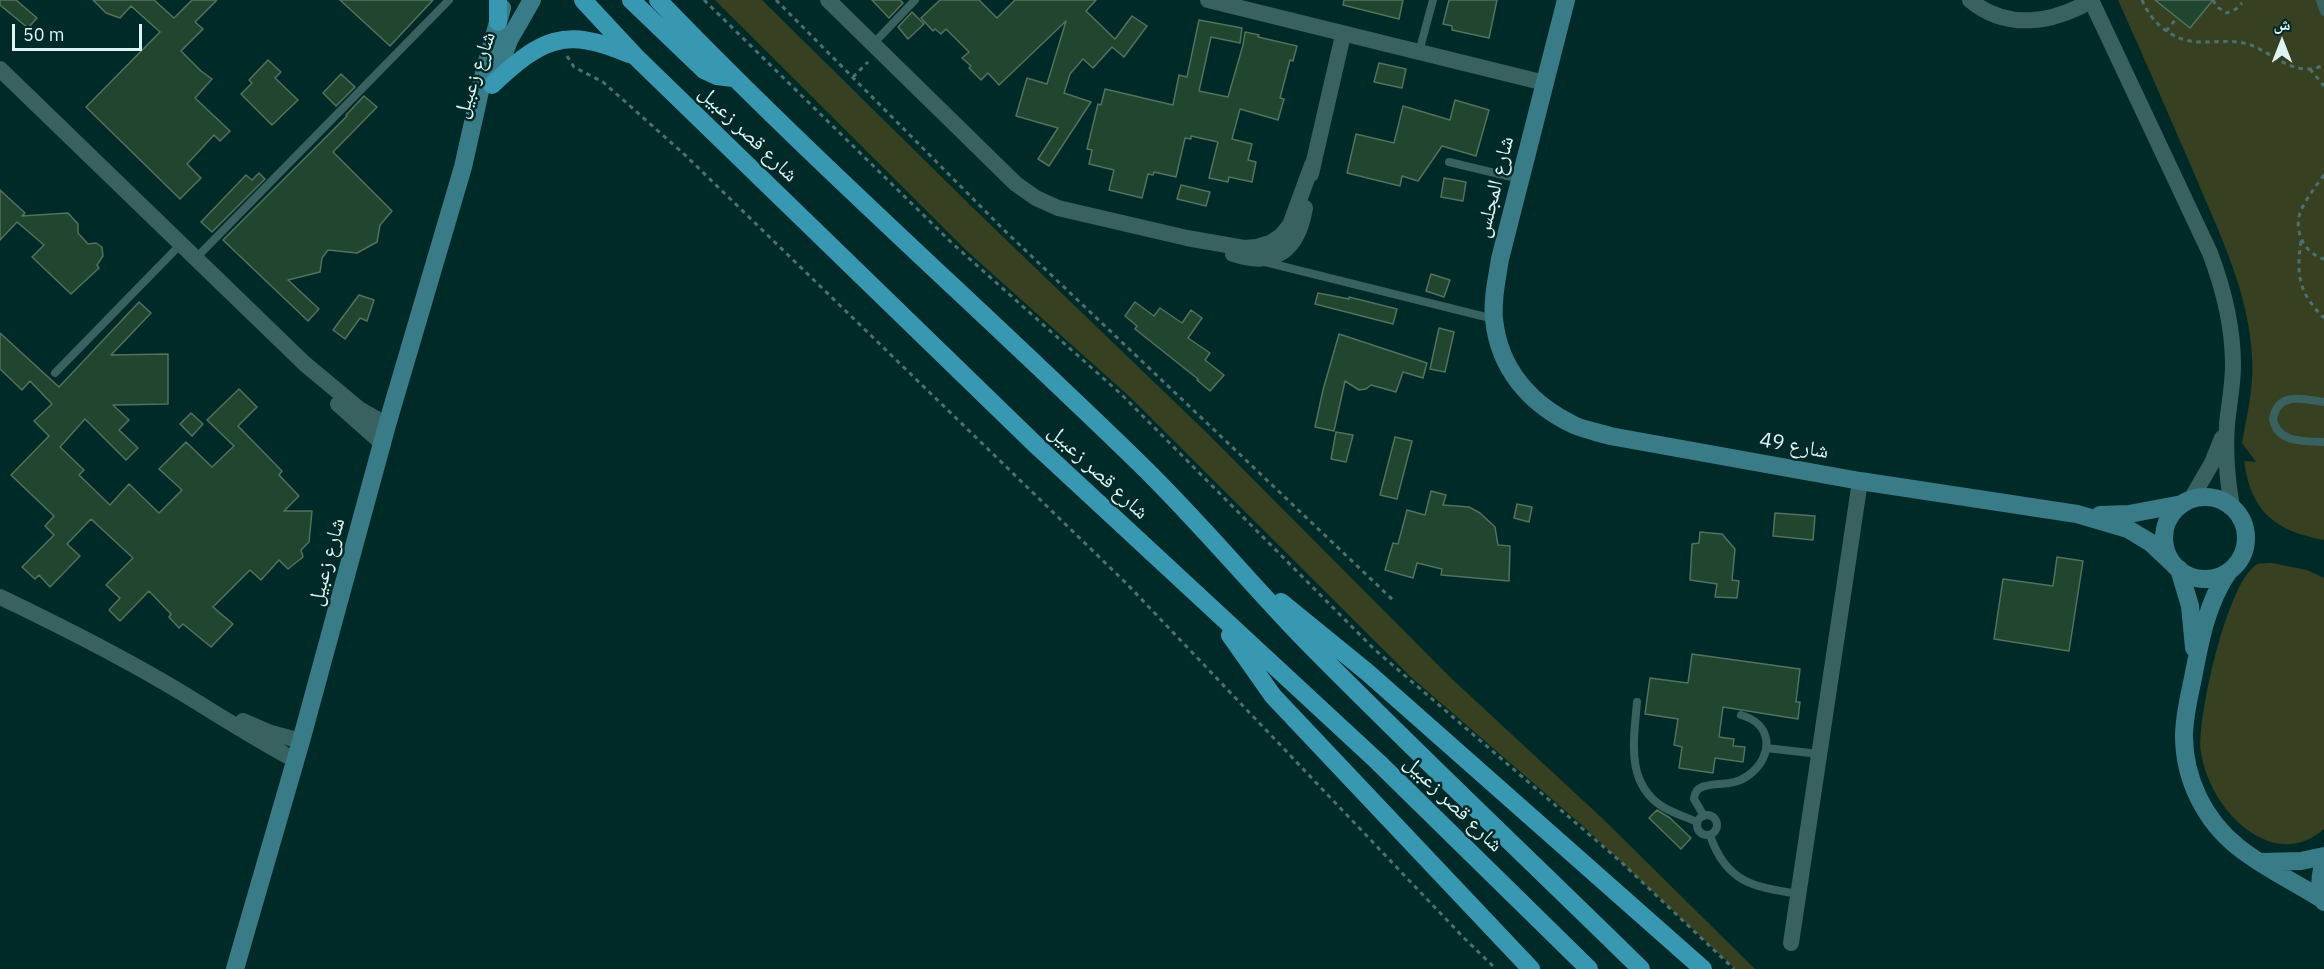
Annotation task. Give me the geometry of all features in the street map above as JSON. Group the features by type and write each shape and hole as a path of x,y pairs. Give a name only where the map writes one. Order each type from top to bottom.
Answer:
{"main road":[{"path":"498,0 498,22"},
{"name":"شارع قصر زعبيل","path":"583,0 636,57 1038,447 1378,762 1589,969"},
{"path":"631,0 704,70 717,76 733,78"},
{"name":"شارع قصر زعبيل","path":"658,0 733,78 865,206 1016,345 1141,465 1301,636 1641,969"},
{"path":"492,85 521,58 551,42 566,39 595,41 636,57"},
{"path":"1260,591 1294,611 1367,672 1703,969"},
{"path":"1220,618 1245,658 1273,696 1531,969"}],"street":[{"name":"شارع زعبيل","path":"235,969 301,741 387,425 464,166 473,117 505,0"},
{"name":"شارع زعبيل","path":"464,166 481,127 492,85 509,40 532,0"},
{"path":"828,0 1016,184 1036,198 1066,210 1187,238 1244,248 1257,247 1281,236 1290,225 1312,165"},
{"path":"1208,0 1545,83"},
{"name":"شارع المجلس","path":"1518,383 1506,363 1498,341 1494,319 1494,299 1500,259 1566,0"},
{"path":"1970,0 1980,8 2003,18 2025,20 2049,19 2071,12 2091,0 2210,253 2220,280 2232,337 2232,385 2227,423 2226,465 2232,507 2244,524 2246,545 2211,602 2194,671 2184,736 2186,762 2193,786 2204,810 2219,830 2238,848 2323,901"},
{"path":"1187,238 1257,260 1271,258 1283,252 1297,237 1343,34"},
{"path":"0,69 305,364 359,409 387,425"},
{"path":"305,364 338,404 383,444"},
{"name":"شارع 49","path":"1518,383 1545,407 1575,425 1610,436 1860,481 2077,514 2128,529 2151,543 2175,565"},
{"path":"2194,671 2193,625 2186,588 2164,541 2165,531 2168,520 2186,502 2212,463 2227,423"},
{"path":"1791,943 1860,481"},
{"path":"2186,502 2212,498 2232,507"},
{"name":"شارع 49","path":"2077,514 2129,514 2186,502"},
{"path":"2175,565 2188,575 2209,579 2229,571"},
{"path":"0,597 109,652 192,699 234,727 295,760"},
{"path":"192,699 257,727 301,741"},
{"path":"2259,861 2287,862 2324,856"},
{"path":"2323,901 2320,877 2324,863"}],"lane":[{"path":"195,260 449,0"},
{"path":"873,44 915,0"},
{"path":"1419,52 1433,0"},
{"path":"2320,0 2324,12"},
{"path":"1449,162 1520,179"},
{"path":"55,373 180,245"},
{"path":"1257,260 1494,319"},
{"path":"2324,402 2302,398 2284,400 2278,404 2272,418 2278,432 2285,437 2324,442"},
{"path":"1637,702 1633,749 1634,767 1640,783 1650,797 1664,808 1701,819 1709,815 1716,820 1717,829 1710,835 1701,834 1698,831 1701,819 1694,799 1695,792 1701,787 1729,784 1749,775 1763,758 1766,748 1764,731 1758,723 1741,715"},
{"path":"1766,748 1820,754"},
{"path":"1710,835 1722,862 1744,882 1758,887 1799,894"}],"path":[{"path":"704,0 952,243 1122,395 1374,649 1620,861 1734,969"},
{"path":"776,0 1004,230 1394,601"},
{"path":"2142,0 2148,13 2166,31 2177,38 2197,43 2224,41 2247,44 2290,67 2310,69 2324,65"},
{"path":"2213,0 2217,7 2227,13 2242,3"},
{"path":"2166,31 2176,19"},
{"path":"551,42 554,55 565,52 574,68 603,82 684,154 1119,576 1496,969"},
{"path":"2310,69 2324,86"},
{"path":"2324,175 2301,210 2298,225 2301,241 2297,265 2302,288 2311,305 2324,318"},
{"path":"2301,241 2309,250 2324,259"}],"green space":[{"path":"715,0 762,0 970,205 1208,434 1452,679 1603,819 1755,969 1735,969 1583,826 1411,677 1131,398 967,251"},
{"path":"2118,0 2324,0 2324,540 2292,531 2268,516 2259,506 2247,479 2244,461 2256,462 2242,443 2251,390 2252,357 2246,311 2240,288 2215,223"},
{"path":"2272,563 2307,570 2324,578 2324,829 2310,839 2294,844 2278,843 2261,838 2239,823 2214,791 2201,752 2201,736 2209,682 2225,621 2247,575 2258,564"}],"building":[{"path":"0,0 16,0 37,18 28,28 0,5"},
{"path":"93,0 154,0 174,18 192,0 217,0 195,22 203,29 181,51 212,79 195,98 230,131 220,141 214,135 187,164 201,178 180,199 86,107 160,32 131,6 120,18 106,13"},
{"path":"340,0 433,0 390,46"},
{"path":"872,0 900,0 903,3 889,18"},
{"path":"940,0 979,0 997,18 1015,0 1096,0 1086,11 1115,39 1132,16 1147,26 1124,57 1112,47 1093,68 1083,59 1070,74 1064,93 1091,102 1049,166 1038,159 1058,128 1016,116 1027,78 1047,84 1066,21 999,85 988,73 981,80 969,68 971,66 962,58 969,52 946,29 941,34 935,29 933,31 921,18"},
{"path":"1344,0 1403,0 1399,19 1343,5"},
{"path":"1449,0 1497,0 1489,38 1452,30 1452,26 1443,24"},
{"path":"2155,0 2213,0 2190,28"},
{"path":"912,12 924,24 908,39 898,27"},
{"path":"1199,20 1242,28 1240,43 1211,37 1199,91 1228,97 1245,32 1297,46 1293,61 1290,60 1280,98 1284,99 1278,120 1240,109 1232,139 1252,144 1248,160 1256,162 1252,182 1229,177 1228,182 1209,178 1218,142 1191,136 1191,139 1185,138 1176,177 1154,172 1153,175 1148,174 1142,198 1109,190 1114,170 1089,164 1092,150 1087,149 1098,104 1101,105 1105,89 1173,105 1179,75 1187,77"},
{"path":"268,60 281,72 275,78 298,100 272,125 241,94 252,83 249,80"},
{"path":"1379,63 1406,69 1402,88 1374,82"},
{"path":"341,74 355,87 336,106 323,93"},
{"path":"364,96 377,107 333,152 392,211 380,225 377,242 357,253 328,250 322,258 320,272 288,280 319,309 308,321 223,240 347,116"},
{"path":"1455,100 1489,110 1476,156 1442,146 1418,181 1402,176 1400,186 1347,173 1356,134 1394,143 1403,106 1450,120"},
{"path":"259,173 265,179 212,232 201,222 246,175 252,180"},
{"path":"1444,178 1466,182 1463,201 1441,197"},
{"path":"1181,185 1210,192 1206,206 1177,199"},
{"path":"0,190 25,213 22,216 68,213 78,224 78,233 88,244 96,243 102,247 103,256 97,265 99,268 71,294 32,257 44,245 17,222 0,240"},
{"path":"1431,274 1450,280 1444,297 1426,291"},
{"path":"1318,293 1349,299 1349,297 1397,309 1393,324 1315,304"},
{"path":"359,295 374,300 367,321 360,318 345,339 333,330"},
{"path":"139,302 151,313 111,355 168,354 168,404 113,405 129,420 119,430 138,448 126,460 85,419 60,447 84,470 79,475 110,505 129,484 159,513 182,490 159,469 186,442 212,467 234,446 207,420 239,389 257,407 238,426 282,471 279,475 299,496 284,511 312,511 309,542 301,550 303,557 288,569 279,560 261,580 250,570 213,607 233,624 211,647 183,624 179,628 169,617 171,614 149,591 120,621 109,610 120,598 106,585 133,558 91,519 67,544 80,556 50,587 39,575 35,579 22,567 54,535 45,526 54,516 11,475 49,436 34,421 52,404 30,381 22,390 0,369 0,333 59,387"},
{"path":"1135,302 1154,316 1160,308 1182,323 1191,310 1202,318 1188,338 1210,353 1205,360 1224,375 1210,391 1135,329 1137,326 1125,316"},
{"path":"1439,328 1454,332 1445,372 1430,369"},
{"path":"1339,334 1427,363 1423,378 1403,372 1396,392 1371,385 1359,390 1345,381 1334,431 1315,427"},
{"path":"191,413 203,424 192,436 180,424"},
{"path":"1336,432 1353,435 1346,462 1331,459"},
{"path":"1395,437 1412,441 1397,499 1380,495"},
{"path":"1431,491 1446,495 1443,505 1469,507 1480,513 1495,527 1498,545 1510,546 1509,581 1441,575 1442,569 1417,563 1413,578 1385,570 1393,543 1398,544 1407,510 1425,515"},
{"path":"1517,504 1532,507 1529,522 1514,518"},
{"path":"1775,513 1815,516 1813,540 1773,536"},
{"path":"1700,532 1722,534 1735,549 1732,580 1739,581 1737,598 1715,597 1717,584 1690,580 1692,544 1699,543"},
{"path":"2057,557 2083,561 2069,651 1994,639 2003,579 2053,586"},
{"path":"1692,654 1800,669 1796,702 1800,702 1798,719 1723,707 1719,737 1734,739 1733,746 1745,747 1743,762 1715,758 1713,773 1679,768 1682,747 1674,745 1678,719 1645,714 1650,678 1688,683"},
{"path":"1657,810 1670,818 1691,838 1681,849 1649,818"}]}
